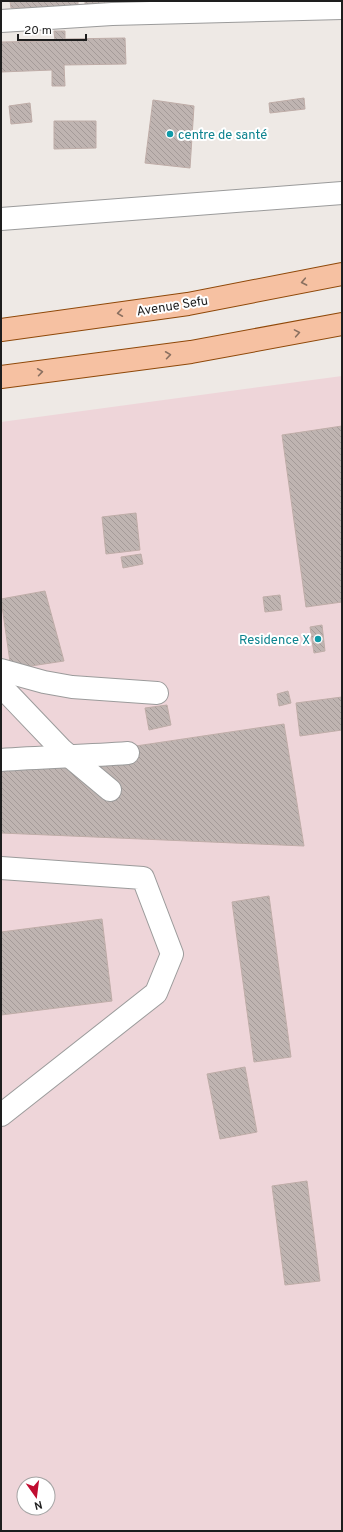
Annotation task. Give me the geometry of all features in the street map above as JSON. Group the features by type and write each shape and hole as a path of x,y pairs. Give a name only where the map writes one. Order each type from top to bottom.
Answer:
{"main road":[{"name":"Avenue Sefu","path":"1,330 188,304 342,274"},
{"path":"1,378 191,352 342,324"}],"street":[{"path":"1,21 112,14 342,8"},
{"path":"1,219 342,193"},
{"path":"1,670 51,684 157,693"},
{"path":"1,686 62,750 110,790"},
{"path":"1,760 128,753"},
{"path":"1,868 143,878 172,954 156,993 1,1115"}],"shaded area":[{"path":"342,376 342,1531 1,1531 1,422"}],"building":[{"path":"10,1 78,1 78,7 11,8"},
{"path":"85,1 130,1 130,3 85,8"},
{"path":"54,31 65,31 65,39 125,38 126,64 64,65 65,86 52,86 52,70 1,72 1,42 55,41"},
{"path":"304,98 305,109 270,113 269,103"},
{"name":"centre de santé","path":"153,100 194,106 190,168 145,163"},
{"path":"30,103 32,122 11,124 9,106"},
{"path":"54,121 96,121 96,148 54,149"},
{"path":"342,426 342,602 306,607 282,435"},
{"path":"136,513 140,550 106,554 102,517"},
{"path":"141,554 143,564 123,568 121,557"},
{"path":"45,591 64,661 11,669 1,599"},
{"path":"280,595 282,610 265,612 263,597"},
{"name":"Residence X","path":"322,625 325,651 314,653 310,627"},
{"path":"288,691 291,703 279,706 277,694"},
{"path":"342,697 342,730 300,736 296,703"},
{"path":"167,705 171,725 149,730 145,708"},
{"path":"284,724 304,846 1,833 1,766"},
{"path":"269,896 291,1057 254,1062 232,902"},
{"path":"102,919 112,1001 1,1015 1,932"},
{"path":"245,1067 257,1132 220,1139 207,1074"},
{"path":"307,1181 320,1281 285,1285 272,1186"}],"place":[{"name":"centre de santé","path":"170,134"},
{"name":"Residence X","path":"318,639"}]}
